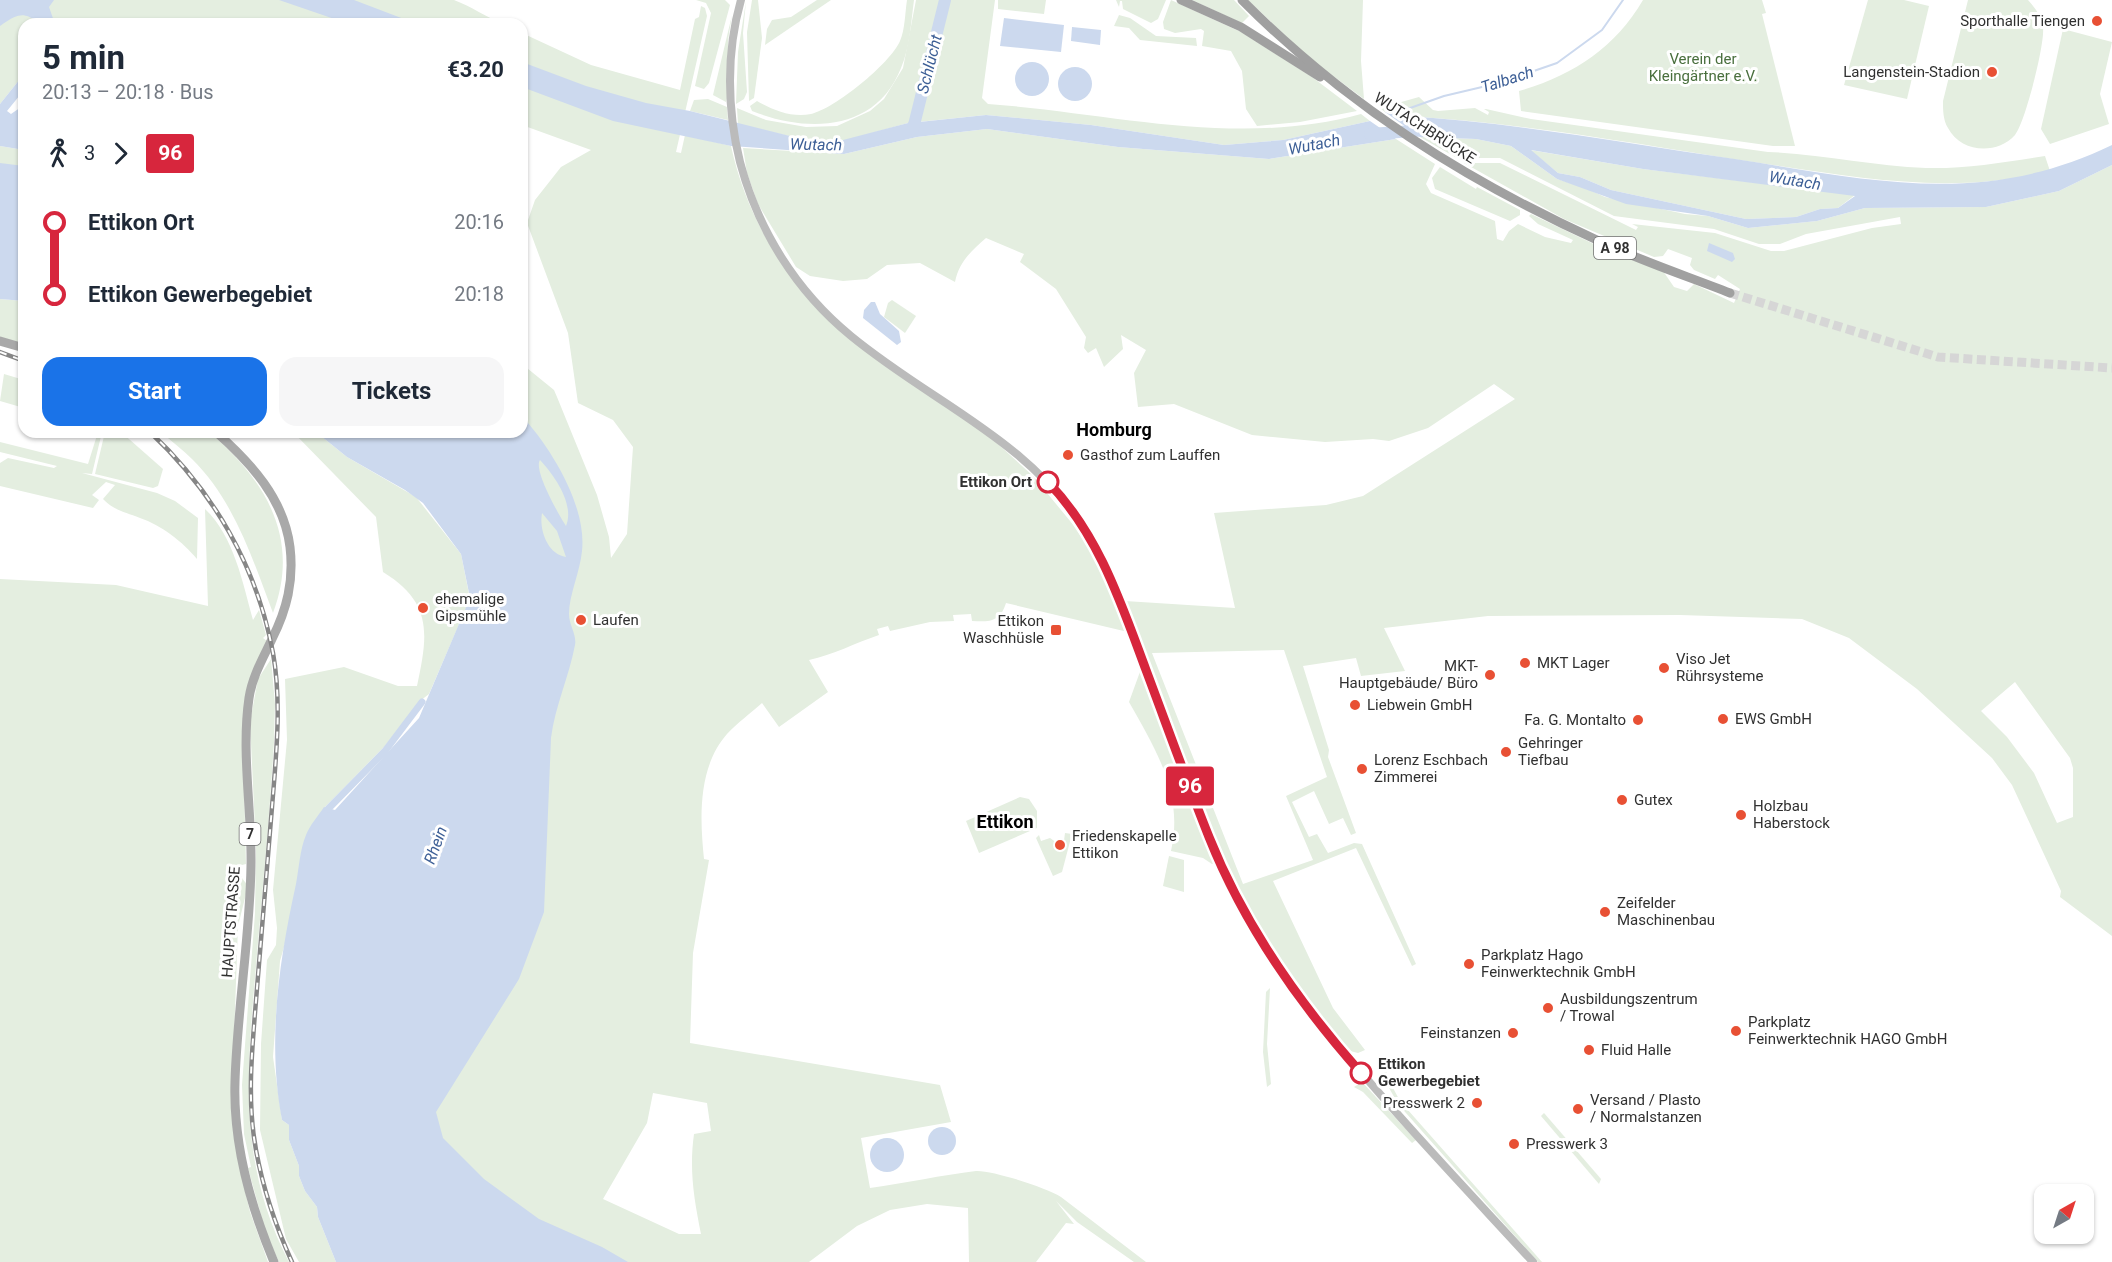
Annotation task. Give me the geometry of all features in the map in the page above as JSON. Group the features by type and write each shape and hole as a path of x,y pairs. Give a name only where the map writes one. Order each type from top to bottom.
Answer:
{"highway":[{"path":"1181,0 1241,27 1343,90"},
{"name":"A 98","path":"1242,0 1293,50 1343,90"},
{"name":"WUTACHBRÜCKE","path":"1343,90 1411,140 1480,181 1601,243 1730,293"}],"main road":[{"path":"741,0 732,46 731,94 734,126 743,173 754,206 777,251 820,307 849,334 1004,442 1037,471 1067,504 1090,536 1118,595 1210,839 1241,908 1261,942 1296,994 1359,1070 1533,1262"},
{"path":"0,341 18,346"},
{"name":"HAUPTSTRASSE","path":"223,438 241,455 271,493 288,532 292,561 291,584 285,608 255,678 247,714 251,865 235,1084 240,1151 248,1189 274,1262"}],"green space":[{"path":"0,0 454,0 490,18 18,18 18,82 0,104"},
{"path":"696,0 725,0 730,5 709,83 704,89 695,86 711,13 706,3"},
{"path":"752,0 758,0 762,38 754,98 749,101 747,32"},
{"path":"817,0 831,0 765,45 767,29 772,20 791,17"},
{"path":"907,0 914,0 904,60 890,89 875,105 857,116 838,122 817,124 795,123 752,111 750,106 757,101 783,112 797,115 811,114 847,95 874,73 894,51 903,32"},
{"path":"916,0 995,0 982,98 988,104 1174,125 1221,128 1268,128 1314,124 1361,114 1370,121 1283,140 1224,145 1091,125 986,115 908,123 843,141 806,140 738,124 737,108 766,120 806,127 837,126 870,111 884,99 903,68"},
{"path":"998,0 1046,0 1044,14 998,9"},
{"path":"1116,0 1166,0 1158,19 1151,23 1123,9 1122,1 1119,7"},
{"path":"1171,0 1241,32 1312,77 1357,111 1300,122 1257,126 1246,109 1242,71 1231,51 1202,46 1204,31 1201,29 1175,33 1164,29 1163,22"},
{"path":"1192,0 1234,0 1249,16 1242,23"},
{"path":"1248,0 1363,0 1361,61 1364,99 1309,58"},
{"name":"Verein der Kleingärtner e.V.","path":"1643,0 1762,0 1766,13 1762,14 1795,146 1773,146 1521,111 1519,91 1557,77 1590,58 1619,32"},
{"path":"1868,0 1904,0 1929,6 1907,99 1844,85"},
{"name":"Langenstein-Stadion","path":"1968,0 2028,0 2040,16 2043,28 2038,66 2019,128 2015,135 2007,141 1989,148 1970,146 1961,142 1948,128 1944,115 1943,101"},
{"path":"746,1 743,33 747,92 744,99 736,104 738,52"},
{"path":"701,6 705,8 707,16 676,152 681,153 685,135 731,146 753,213 775,253 802,290 818,308 987,434 1033,476 1075,527 1097,562 1128,632 1006,603 1001,614 989,621 972,621 971,614 953,615 954,621 930,622 890,631 888,626 877,629 879,635 809,660 828,692 779,727 762,703 735,726 717,748 705,778 702,828 704,859 709,860 693,953 690,1043 940,1085 951,1122 861,1138 870,1188 976,1171 1006,1176 1061,1197 1146,1262 1134,1262 1077,1222 1056,1201 1074,1224 1066,1223 1036,1262 969,1262 968,1208 927,1204 890,1210 857,1226 809,1262 465,1262 395,1166 521,438 528,438 528,369 554,390 597,495 609,537 611,558 627,534 633,447 613,420 578,403 568,333 528,226 535,200 561,167 591,150 528,127 528,36 591,65 680,90 695,19 699,17","holes":["653,1093 707,1103 711,1131 694,1134 693,1184 701,1234 679,1234 603,1199 647,1123"]},
{"path":"732,15 728,40 726,102 713,95"},
{"path":"1119,15 1130,18 1156,36 1196,38 1197,46 1140,40 1129,28 1114,26"},
{"path":"2063,29 2112,42 2100,94 2109,124 2050,144 2041,129"},
{"path":"1419,97 1433,110 1438,111 1475,108 1488,115 1489,112 1484,109 1486,109 1531,119 1768,152 1906,167 1986,165 2045,156 2050,171 1976,182 1902,182 1790,168 1534,128 1402,116 1393,110 1385,112 1380,108"},
{"path":"708,99 727,107 728,120 690,111 694,100"},
{"path":"987,129 1118,147 1269,159 1396,139 1435,164 1426,184 1431,193 1495,221 1497,239 1503,241 1509,231 1518,224 1545,237 1571,243 1573,240 1538,224 1529,216 1531,214 1600,247 1663,271 1674,287 1687,291 1694,284 1734,303 1740,289 1718,275 1715,279 1694,270 1690,265 1692,258 1668,249 1663,256 1654,257 1564,219 1464,163 1500,163 1636,230 1638,227 1632,224 1715,233 1771,251 1784,251 1872,228 1901,224 1900,217 1806,234 1780,244 1759,244 1714,229 1614,216 1500,158 1457,158 1420,137 1476,139 1511,146 1557,179 1605,197 1685,214 1708,216 1748,228 1817,221 1865,208 1986,207 2059,191 2112,165 2112,936 2060,897 2061,891 2012,785 1992,758 1917,689 1849,638 1802,619 1680,615 1488,616 1384,628 1405,671 1361,676 1356,658 1303,666 1329,750 1328,757 1356,833 1351,835 1343,818 1329,824 1314,791 1292,802 1309,837 1317,834 1328,853 1354,843 1362,844 1416,964 1412,966 1356,848 1273,881 1333,1008 1365,1050 1358,1053 1350,1051 1311,1006 1284,970 1242,902 1213,837 1125,601 1235,608 1214,513 1326,505 1363,496 1515,399 1494,384 1428,428 1389,441 1373,439 1325,442 1252,435 1174,404 1138,407 1134,373 1146,350 1121,335 1123,349 1104,367 1096,348 1088,353 1084,348 1086,337 1056,289 1020,262 1024,254 986,238 963,263 955,282 920,263 887,265 867,279 843,281 810,276 796,267 758,204 747,173 743,148 844,154 917,137","holes":["1284,650 1327,777 1286,796 1313,860 1243,884 1152,653","2015,682 2070,758 2073,768 2073,817 2057,823 2034,773 2007,737 1981,711"]},
{"path":"0,146 18,149 18,219 0,216"},
{"path":"1530,150 1643,169 1855,195 1838,208 1820,209 1796,217 1746,219 1611,190 1580,177 1558,173"},
{"path":"1440,167 1476,189 1477,187 1520,210 1520,215 1510,221 1435,189 1432,178"},
{"path":"0,299 18,300 18,342 0,337"},
{"path":"892,300 916,316 905,333 884,317 888,303"},
{"path":"4,374 18,378 18,406 0,401"},
{"path":"96,438 101,438 92,474 82,473 157,493 175,501 198,518 197,559 185,546 164,530 107,503 103,499 115,485 106,482 92,495 99,500 93,508 0,486 0,463 8,458 54,468 57,466 0,452 0,442 88,464"},
{"path":"104,438 128,438 163,469 158,486 153,488 95,474"},
{"path":"168,438 215,438 247,470 262,491 273,513 280,536 283,560 281,586 273,613 258,572 231,512 207,475"},
{"path":"299,438 323,438 347,457 416,497 461,554 470,599 429,694 420,701 384,747 324,808 280,961 273,1057 282,1120 289,1125 289,1140 299,1166 299,1176 305,1191 317,1207 318,1217 336,1262 299,1262 286,1239 260,1130 261,1044 267,960 276,945 277,928 273,890 287,740 285,679 344,667 398,686 417,686 423,651 423,621 419,608 411,596 383,572 376,517"},
{"path":"205,509 215,520 230,546 253,620 259,610 266,635 263,638 267,641 243,737 246,864 242,865 242,878 248,886 238,926 233,1067 239,1165 250,1212 268,1262 0,1262 0,579 116,585 208,606"},
{"path":"271,659 275,704 274,742 251,1025 249,1105 252,1144 259,1183 271,1222 289,1262 279,1262 266,1233 248,1168 251,1167 244,1134 242,1085 255,913 256,848 250,722 258,679"},
{"path":"1141,669 1215,863 1171,851 1174,810 1171,791 1158,755 1129,702"},
{"path":"1020,797 1029,799 1037,811 1037,828 979,853 966,821"},
{"path":"1065,833 1072,834 1062,872 1053,876 1036,838 1039,835 1041,841 1050,838 1057,843 1056,848 1060,852 1063,848"},
{"path":"1169,856 1184,860 1184,892 1163,886"},
{"path":"1270,988 1267,1044 1271,1084 1267,1087 1263,1052 1266,992"},
{"path":"1385,1060 1390,1061 1386,1075 1400,1101 1542,1262 1538,1262 1398,1104 1383,1077"},
{"path":"1362,1082 1416,1140 1412,1143 1363,1092 1354,1087"},
{"path":"1544,1113 1601,1179 1599,1184 1541,1116"}],"water":[{"path":"0,0 54,0 49,7 53,18 32,18 23,15 10,19 0,26"},
{"path":"279,0 354,0 401,18 332,18"},
{"path":"1004,18 1064,25 1061,52 1000,46"},
{"path":"1072,27 1101,30 1100,45 1071,41"},
{"path":"1032,62 1044,67 1049,79 1044,91 1032,96 1020,91 1015,79 1020,67"},
{"path":"528,64 586,86 646,103 690,111 806,140 843,140 908,123 913,116 919,116 919,122 986,115 1091,125 1224,145 1283,140 1370,121 1396,139 1269,159 1118,147 987,129 917,137 844,154 731,146 613,121 528,89"},
{"path":"1075,67 1087,72 1092,84 1087,96 1075,101 1063,96 1058,84 1063,72"},
{"path":"18,82 18,97 7,111 11,114 18,109 18,149 0,146 0,104"},
{"path":"1393,110 1402,116 1485,123 1568,134 1833,175 1926,184 1971,183 2017,177 2064,165 2112,145 2112,165 2059,191 1986,207 1865,208 1817,221 1748,228 1708,216 1626,204 1557,179 1511,146 1476,139 1420,137 1385,112","holes":["1531,150 1643,169 1855,196 1838,208 1820,209 1796,217 1746,219 1611,190 1580,177 1558,173"]},
{"path":"0,163 18,165 18,300 0,299"},
{"path":"1709,243 1733,253 1735,259 1732,262 1707,251"},
{"path":"871,302 875,302 880,314 899,331 901,342 897,345 863,318 864,310"},
{"name":"Rhein","path":"528,423 555,461 573,497 579,515 582,551 569,614 575,645 551,738 544,912 519,979 436,1112 443,1138 484,1179 539,1219 602,1247 628,1262 336,1262 318,1217 317,1207 305,1191 299,1176 299,1166 289,1140 289,1125 282,1120 275,1061 275,1031 280,972 304,840 324,807 335,810 419,718 470,598 461,554 423,503 405,490 347,457 323,438 528,438","holes":["540,460 562,490 568,509 566,526 543,482","542,513 557,531 566,557 559,555 549,546 543,533"]},
{"path":"942,1127 952,1131 956,1141 952,1151 942,1155 932,1151 928,1141 932,1131"},
{"path":"887,1138 899,1143 904,1155 899,1167 887,1172 875,1167 870,1155 875,1143"}],"waterway":[{"name":"Schlücht","path":"913,129 945,0"},
{"name":"Talbach","path":"1396,113 1444,96 1499,83 1557,63 1602,30 1623,0"},
{"name":"Wutach","path":"1370,134 1428,130"},
{"path":"328,809 385,751 422,702"}],"tunnel":[{"path":"1730,293 1938,357 2112,368"}],"railway":[{"path":"0,352 18,359"},
{"path":"156,438 194,480 230,533 256,591 273,653 277,691 277,730 252,1049 251,1110 262,1179 275,1221 292,1262"}],"bus line":[{"name":"96","path":"1048,482 1090,536 1118,595 1210,839 1246,916 1296,994 1361,1073"}],"place":[{"name":"Sporthalle Tiengen","path":"2097,21"},
{"name":"Langenstein-Stadion","path":"1992,72"},
{"name":"Gasthof zum Lauffen","path":"1068,455"},
{"name":"Ettikon Ort","path":"1048,482"},
{"name":"ehemalige Gipsmühle","path":"423,608"},
{"name":"Laufen","path":"581,620"},
{"name":"Ettikon Waschhüsle","path":"1056,630"},
{"name":"MKT Lager","path":"1525,663"},
{"name":"Viso Jet Rührsysteme","path":"1664,668"},
{"name":"MKT- Hauptgebäude/ Büro","path":"1490,675"},
{"name":"Liebwein GmbH","path":"1355,705"},
{"name":"EWS GmbH","path":"1723,719"},
{"name":"Fa. G. Montalto","path":"1638,720"},
{"name":"Gehringer Tiefbau","path":"1506,752"},
{"name":"Lorenz Eschbach Zimmerei","path":"1362,769"},
{"name":"Gutex","path":"1622,800"},
{"name":"Holzbau Haberstock","path":"1741,815"},
{"name":"Friedenskapelle Ettikon","path":"1060,845"},
{"name":"Zeifelder Maschinenbau","path":"1605,912"},
{"name":"Parkplatz Hago Feinwerktechnik GmbH","path":"1469,964"},
{"name":"Ausbildungszentrum / Trowal","path":"1548,1008"},
{"name":"Parkplatz Feinwerktechnik HAGO GmbH","path":"1736,1031"},
{"name":"Feinstanzen","path":"1513,1033"},
{"name":"Fluid Halle","path":"1589,1050"},
{"name":"Ettikon Gewerbegebiet","path":"1361,1073"},
{"name":"Presswerk 2","path":"1477,1103"},
{"name":"Versand / Plasto / Normalstanzen","path":"1578,1109"},
{"name":"Presswerk 3","path":"1514,1144"}],"district":[{"name":"Homburg","path":"1114,430"},
{"name":"Ettikon","path":"1005,822"}]}
